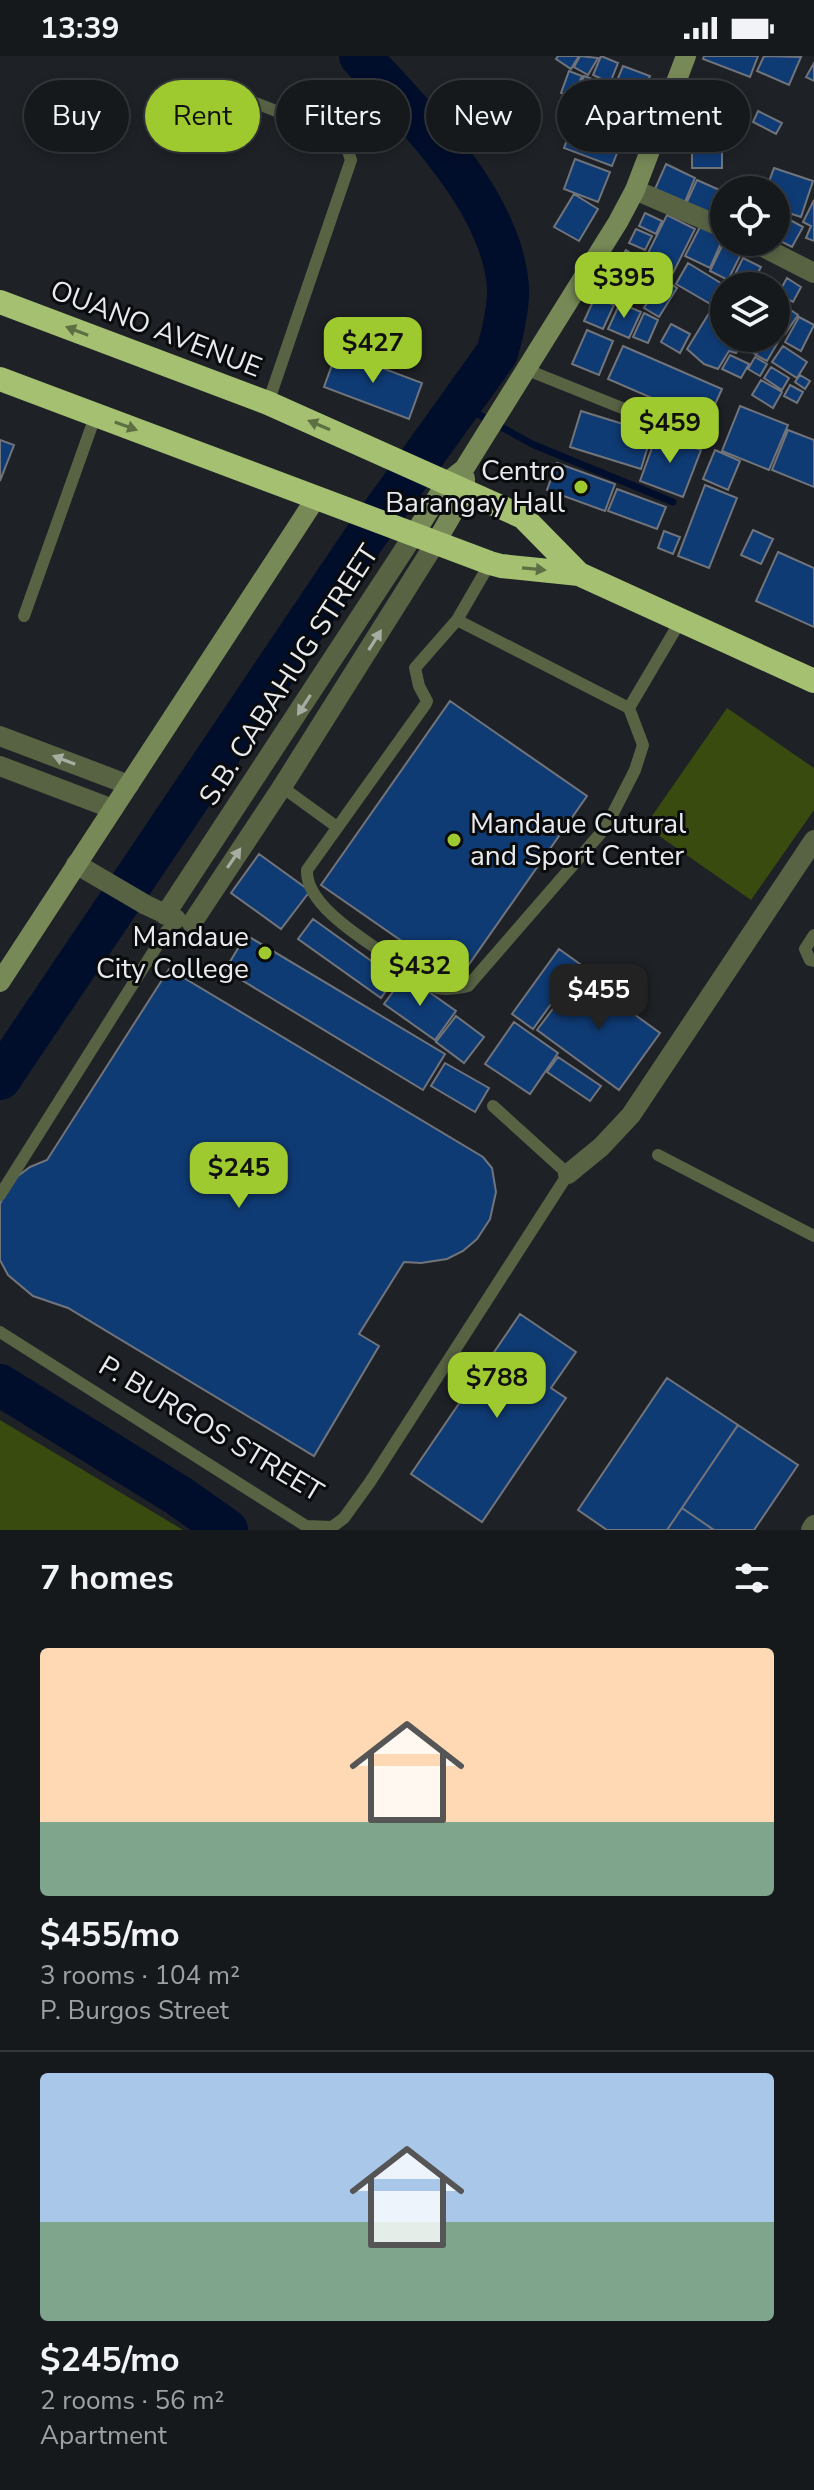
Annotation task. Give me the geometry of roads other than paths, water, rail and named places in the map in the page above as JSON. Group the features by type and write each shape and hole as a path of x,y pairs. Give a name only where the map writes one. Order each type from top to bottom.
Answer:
{"highway":[{"name":"OUANO AVENUE","path":"0,302 268,403 452,480 523,517 579,574"},
{"path":"0,379 490,563 579,574 814,681"}],"street":[{"name":"S.B. CABAHUG STREET","path":"166,923 452,480 478,446 618,222 635,190 686,56"},
{"path":"635,190 710,222"},
{"path":"781,256 814,273"},
{"path":"0,982 316,498"},
{"name":"S.B. CABAHUG STREET","path":"166,923 192,923 282,787 417,534"},
{"path":"0,736 129,785"},
{"path":"0,766 113,809"},
{"name":"P. BURGOS STREET","path":"568,1174 601,1147 631,1115 814,840"},
{"path":"76,864 146,905 166,923"},
{"path":"811,1530 814,1525"}],"lane":[{"path":"260,105 343,137 351,160 268,403"},
{"path":"525,369 642,416"},
{"path":"24,616 96,414"},
{"path":"457,620 629,708 643,745 635,770 606,827 468,986 454,989 430,986 338,921 310,888 307,870 425,705 427,701 415,668 457,620 490,563"},
{"path":"629,708 681,620"},
{"path":"282,787 337,827"},
{"path":"0,1195 166,923"},
{"path":"814,935 805,949 810,960 814,961"},
{"path":"493,1106 568,1174"},
{"path":"658,1155 814,1236"},
{"name":"P. BURGOS STREET","path":"0,1332 306,1526 332,1527 344,1518 370,1482 568,1174"}],"waterway":[{"path":"0,1079 363,540 497,353 507,311 508,286 502,254 490,222 452,162 360,56"},
{"path":"460,404 532,444 673,502"},
{"path":"0,1385 179,1496 227,1530"}],"place":[{"name":"Centro Barangay Hall","path":"581,487"},
{"name":"Mandaue Cutural and Sport Center","path":"454,840"},
{"name":"Mandaue City College","path":"265,953"}]}
